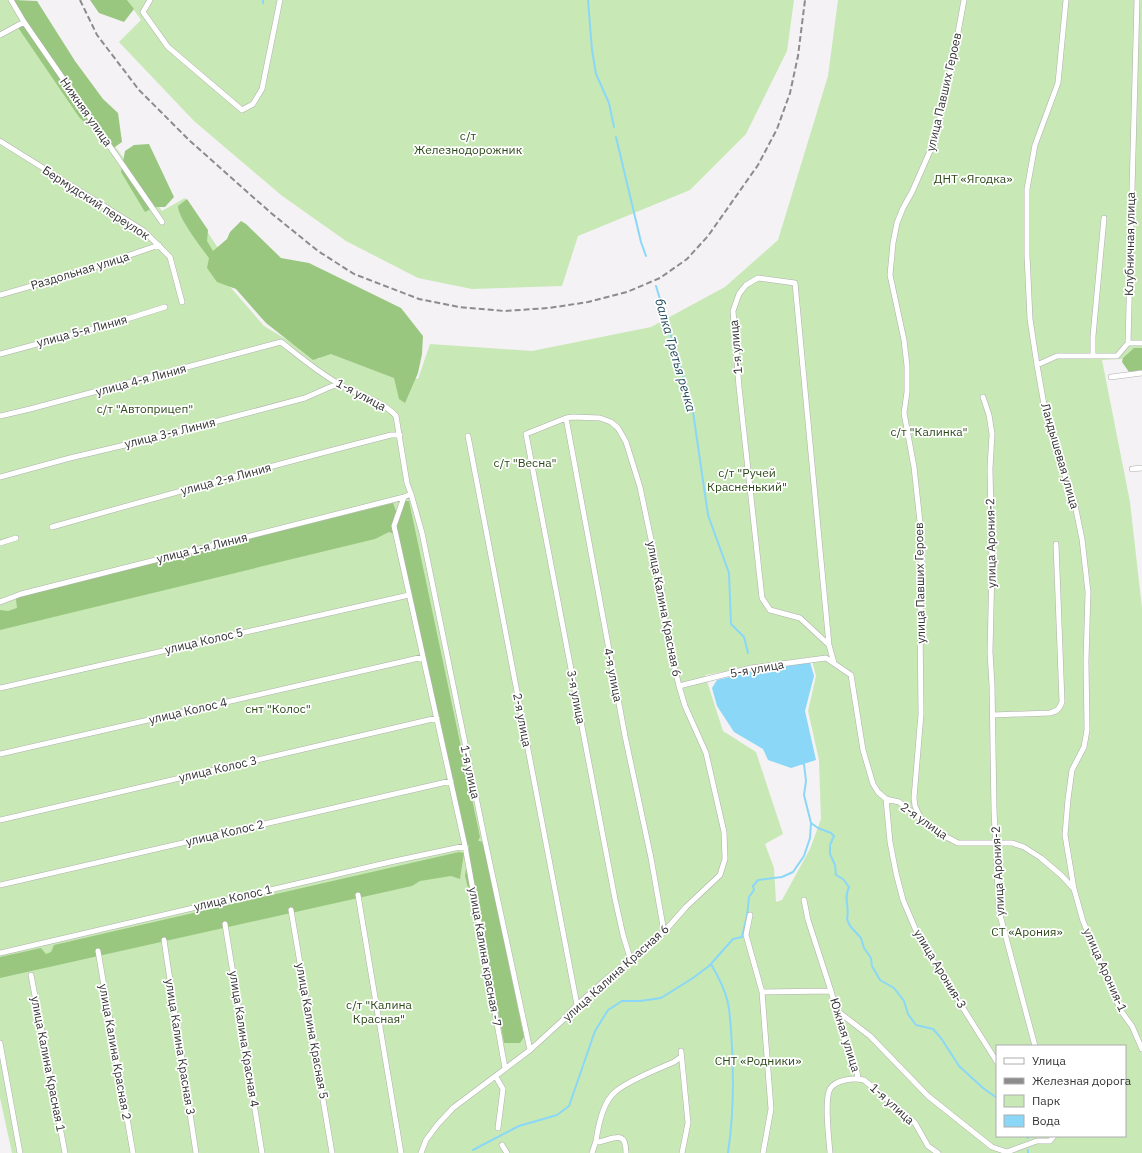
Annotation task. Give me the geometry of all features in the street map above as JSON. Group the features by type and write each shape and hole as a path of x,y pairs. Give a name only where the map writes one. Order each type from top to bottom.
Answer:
{"street":[{"name":"Нижняя улица","path":"11,0 24,22 162,222"},
{"path":"150,0 143,12 168,47 242,110 253,104 262,89 280,0"},
{"name":"улица Павших Героев","path":"921,819 915,806 914,798 921,714 920,619 922,553 915,474 904,413 907,392 908,366 890,276 893,243 897,223 934,142 952,65 964,0"},
{"name":"Ландышевая улица","path":"1066,0 1058,83 1035,145 1027,189 1027,255 1030,319 1046,416 1058,456 1074,500 1082,540 1088,592 1086,661 1087,730 1084,747 1072,770 1065,835 1074,889"},
{"name":"Клубничная улица","path":"1128,343 1136,0"},
{"path":"0,35 24,22"},
{"name":"Бермудский переулок","path":"0,141 144,231 170,257 182,302"},
{"path":"1093,356 1093,336 1104,218"},
{"name":"Раздольная улица","path":"0,295 80,272 159,245"},
{"name":"1-я улица","path":"829,645 800,618 770,610 762,598 739,387 733,312 739,294 746,285 758,278 795,283 829,645 834,663"},
{"name":"улица 5-я Линия","path":"0,354 111,324 165,307"},
{"name":"1-я улица","path":"281,342 339,384 382,405 392,411 396,416 407,483 422,533 484,836 530,1050"},
{"name":"улица 4-я Линия","path":"0,416 281,342"},
{"path":"1037,364 1057,356 1117,356 1128,343 1142,343"},
{"path":"1112,377 1142,373"},
{"name":"улица 3-я Линия","path":"0,477 305,398 339,384"},
{"name":"улица Арония-2","path":"983,397 989,415 992,434 990,468 992,567 990,652 993,715 994,810 997,842 999,909 1035,1045"},
{"name":"3-я улица","path":"566,418 526,434 616,900 623,935 630,958"},
{"name":"улица Калина Красная 6","path":"421,1153 426,1140 453,1108 530,1050 577,1005 630,958 664,932 686,907 720,874 726,860 724,832 706,753 685,706 679,686 667,636 661,587 640,487 626,442 618,428 611,422 600,418 566,418"},
{"name":"4-я улица","path":"566,418 625,736 651,858 664,932"},
{"name":"улица 2-я Линия","path":"52,527 327,451 391,435 400,435"},
{"name":"2-я улица","path":"468,436 577,1005"},
{"path":"1132,469 1142,468"},
{"path":"404,496 411,494"},
{"name":"1-я улица","path":"404,496 394,526 465,846"},
{"name":"улица 1-я Линия","path":"0,602 21,594 404,496"},
{"path":"0,543 16,538"},
{"path":"993,715 1050,713 1056,712 1060,708 1062,702 1056,544"},
{"name":"улица Колос 5","path":"0,688 409,595"},
{"name":"улица Колос 4","path":"0,754 423,657"},
{"name":"5-я улица","path":"679,686 751,668 826,658 834,663"},
{"name":"2-я улица","path":"834,663 850,675 863,750 873,784 878,792 886,799 899,802 939,832 958,843 997,842 1012,843 1024,847 1041,858 1062,876 1074,889"},
{"name":"улица Колос 3","path":"0,820 437,718"},
{"name":"улица Колос 2","path":"0,885 451,781"},
{"name":"улица Арония-3","path":"886,799 890,842 896,873 904,900 920,940 996,1060"},
{"name":"улица Колос 1","path":"0,953 390,862 465,846"},
{"name":"улица Калина красная -7","path":"465,846 505,1068"},
{"name":"улица Арония-1","path":"1074,889 1084,921 1109,985 1121,1011 1132,1026 1142,1049"},
{"path":"358,895 401,1153"},
{"name":"Южная улица","path":"804,900 808,920 832,991 844,1039 858,1078 844,1080 831,1087 829,1091 828,1105 830,1153"},
{"name":"улица Калина Красная 5","path":"291,910 332,1153"},
{"path":"750,915 746,935 762,992 771,1109 763,1153"},
{"name":"улица Калина Красная 4","path":"225,924 262,1153"},
{"name":"улица Калина Красная 3","path":"164,940 196,1153"},
{"name":"улица Калина Красная 2","path":"98,951 132,1153"},
{"name":"улица Калина Красная 1","path":"31,975 65,1153"},
{"path":"762,992 832,991"},
{"path":"836,1010 870,1036 928,1096 992,1147 1007,1152 1037,1141 1050,1141 1053,1137"},
{"path":"0,1043 20,1153"},
{"path":"592,1153 596,1141 596,1133 607,1104 615,1092 637,1079 674,1062 681,1054 688,1123 682,1153"},
{"path":"857,1072 864,1080"},
{"path":"496,1077 503,1089 498,1128"},
{"name":"1-я улица","path":"858,1078 864,1080 914,1123 928,1146 938,1153"},
{"path":"596,1141 599,1142 618,1137 622,1138 625,1140 626,1153"},
{"path":"502,1146 507,1153"},
{"path":"928,1146 928,1153"}],"green space":[{"path":"0,0 19,0 25,23 162,211 185,198 218,248 219,274 264,326 319,359 328,343 418,379 430,344 532,351 651,327 725,287 778,240 828,76 838,0 1142,0 1142,358 1102,360 1130,502 1142,608 1142,1153 12,1153 0,1098","holes":["811,657 816,676 808,711 819,760 821,819 810,849 782,900 776,902 774,868 765,844 783,834 756,752 723,731 705,675"]},
{"path":"14,0 37,1 75,61 103,99 118,113 122,142 112,149 79,117 17,26 22,20"},
{"path":"90,0 127,0 134,9 124,22 99,13"},
{"name":"с/т Железнодорожник","path":"127,0 794,0 787,51 746,134 690,190 578,236 562,286 472,289 418,278 346,241 281,195 194,121 119,42 141,20"},
{"path":"149,144 174,197 165,207 155,207 145,212 121,172 125,151 134,145"},
{"path":"187,199 208,230 207,241 213,251 227,239 230,232 241,221 281,258 309,263 401,308 423,336 422,354 418,373 405,403 399,399 394,378 331,354 313,360 266,323 236,289 217,282 207,268 209,258 190,232 179,211 178,206"},
{"path":"1134,348 1142,348 1142,370 1129,372 1122,362 1123,358"},
{"path":"405,501 409,501 480,837 478,841 481,841 484,846 524,1037 520,1043 504,1043 476,890 471,886 468,888 465,876 469,846 465,842 397,535 389,532 375,539 0,630 0,610 8,611 17,608 16,599 22,595 393,503 396,511 401,512"},
{"path":"459,852 464,853 460,879 451,876 420,881 412,886 0,978 0,957 41,948 46,954 51,952 54,945"}],"water":[{"path":"810,662 814,676 805,711 816,760 791,768 768,760 763,749 734,732 717,706 712,688 717,680 759,670"}],"waterway":[{"name":"балка Третья речка","path":"588,0 592,50 596,74 609,103 614,127"},
{"name":"балка Третья речка","path":"616,137 641,242 646,256"},
{"name":"балка Третья речка","path":"656,286 692,405 708,515 729,573 731,624 744,637 748,653"},
{"name":"балка Третья речка","path":"802,763 804,764 806,781 804,795 811,823 834,836 830,845 830,854 835,865 836,875 843,879 849,887 847,891 847,919 850,926 861,938 864,948 871,958 872,966 880,980 894,988 904,1001 908,1014 916,1025 933,1029 941,1038 959,1066 983,1088 996,1097"},
{"path":"473,1150 519,1126 557,1115 569,1106 595,1031 608,1010 622,1001 640,1001 661,998 709,966 733,939 742,937 747,916 749,897 754,890 753,886 758,880 782,877 793,872 804,856 810,838 811,823"},
{"path":"711,964 725,993 730,1016 733,1061 733,1092 728,1153"}],"railway":[{"path":"80,0 97,35 139,90 190,141 271,213 318,251 354,274 419,299 459,307 504,311 549,308 588,302 627,292 660,278 687,259 708,236 758,165 777,129 790,93 798,56 805,0"}],"park label":[{"name":"ДНТ «Ягодка»","path":"973,179"},
{"name":"с/т \"Автоприцеп\"","path":"145,409"},
{"name":"с/т \"Калинка\"","path":"929,432"},
{"name":"с/т \"Весна\"","path":"525,463"},
{"name":"с/т \"Ручей Красненький\"","path":"747,480"},
{"name":"снт \"Колос\"","path":"278,709"},
{"name":"СТ «Арония»","path":"1027,932"},
{"name":"с/т \"Калина Красная\"","path":"379,1012"},
{"name":"СНТ «Родники»","path":"758,1061"}]}
